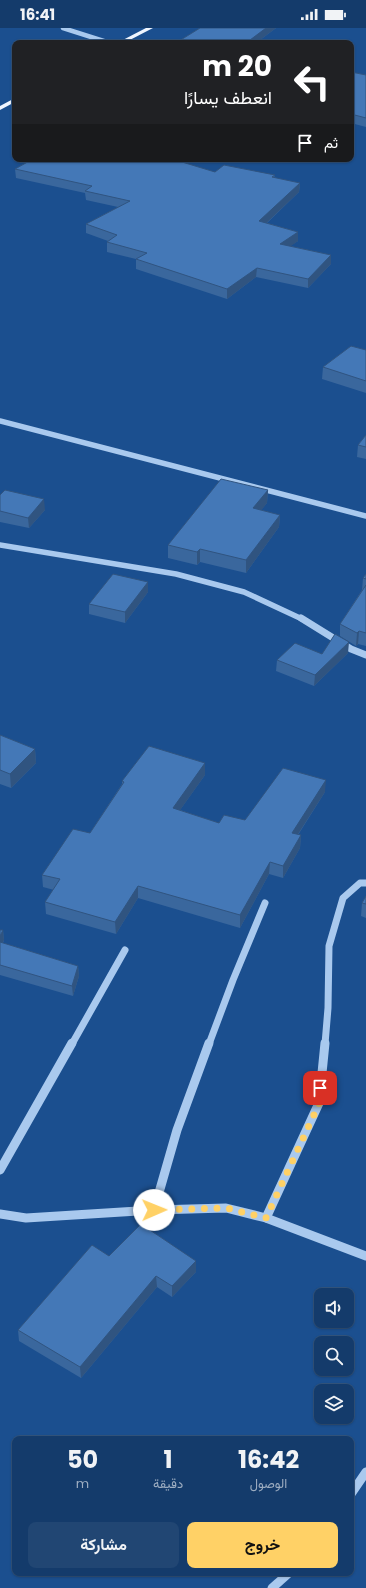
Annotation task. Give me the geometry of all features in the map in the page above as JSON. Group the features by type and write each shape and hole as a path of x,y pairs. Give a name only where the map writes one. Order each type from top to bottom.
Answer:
{"main road":[{"path":"126,40 150,28"},
{"path":"0,108 12,102"}],"street":[{"path":"63,28 101,40"},
{"path":"0,422 366,516"},
{"path":"0,545 176,574 244,592 299,617 351,649 366,654"},
{"path":"266,1218 319,1104 328,1008 329,946 343,898 360,883 366,883"},
{"path":"154,1210 177,1130 233,980 265,903"},
{"path":"0,1170 125,950"},
{"path":"0,1214 26,1218 154,1210 226,1208 266,1218 366,1256"},
{"path":"354,1490 366,1472"},
{"path":"272,1588 286,1576"}],"building":[{"path":"200,28 266,28 250,40 181,40"},
{"path":"354,73 366,75 366,118 354,115"},
{"path":"28,162 182,162 215,172 224,165 275,175 272,177 300,183 259,221 298,232 280,244 331,255 308,279 257,268 227,289 136,259 147,253 107,242 117,235 86,224 130,201 85,191 92,186 15,169"},
{"path":"351,346 366,350 366,381 323,367"},
{"path":"366,435 366,447 358,445"},
{"path":"221,479 268,490 253,508 280,515 246,560 200,549 197,552 168,545"},
{"path":"5,490 44,499 28,518 0,511 0,495"},
{"path":"113,574 148,582 125,612 89,604"},
{"path":"366,585 366,633 359,631 357,633 340,624"},
{"path":"335,634 349,642 315,675 277,660 295,643 322,654"},
{"path":"0,735 35,749 10,774 0,770"},
{"path":"149,746 205,763 173,808 219,823 224,815 245,820 283,768 326,780 292,833 301,835 283,866 270,862 240,915 138,886 115,922 45,902 60,879 42,875 73,829 90,833 124,782 122,781"},
{"path":"366,896 366,904 362,903"},
{"path":"0,942 78,966 72,986 0,965"},
{"path":"141,1224 196,1261 172,1286 156,1276 80,1367 18,1330 92,1245 109,1256"}],"route":[{"path":"154,1210 226,1208 266,1218 319,1104 320,1088"}]}
